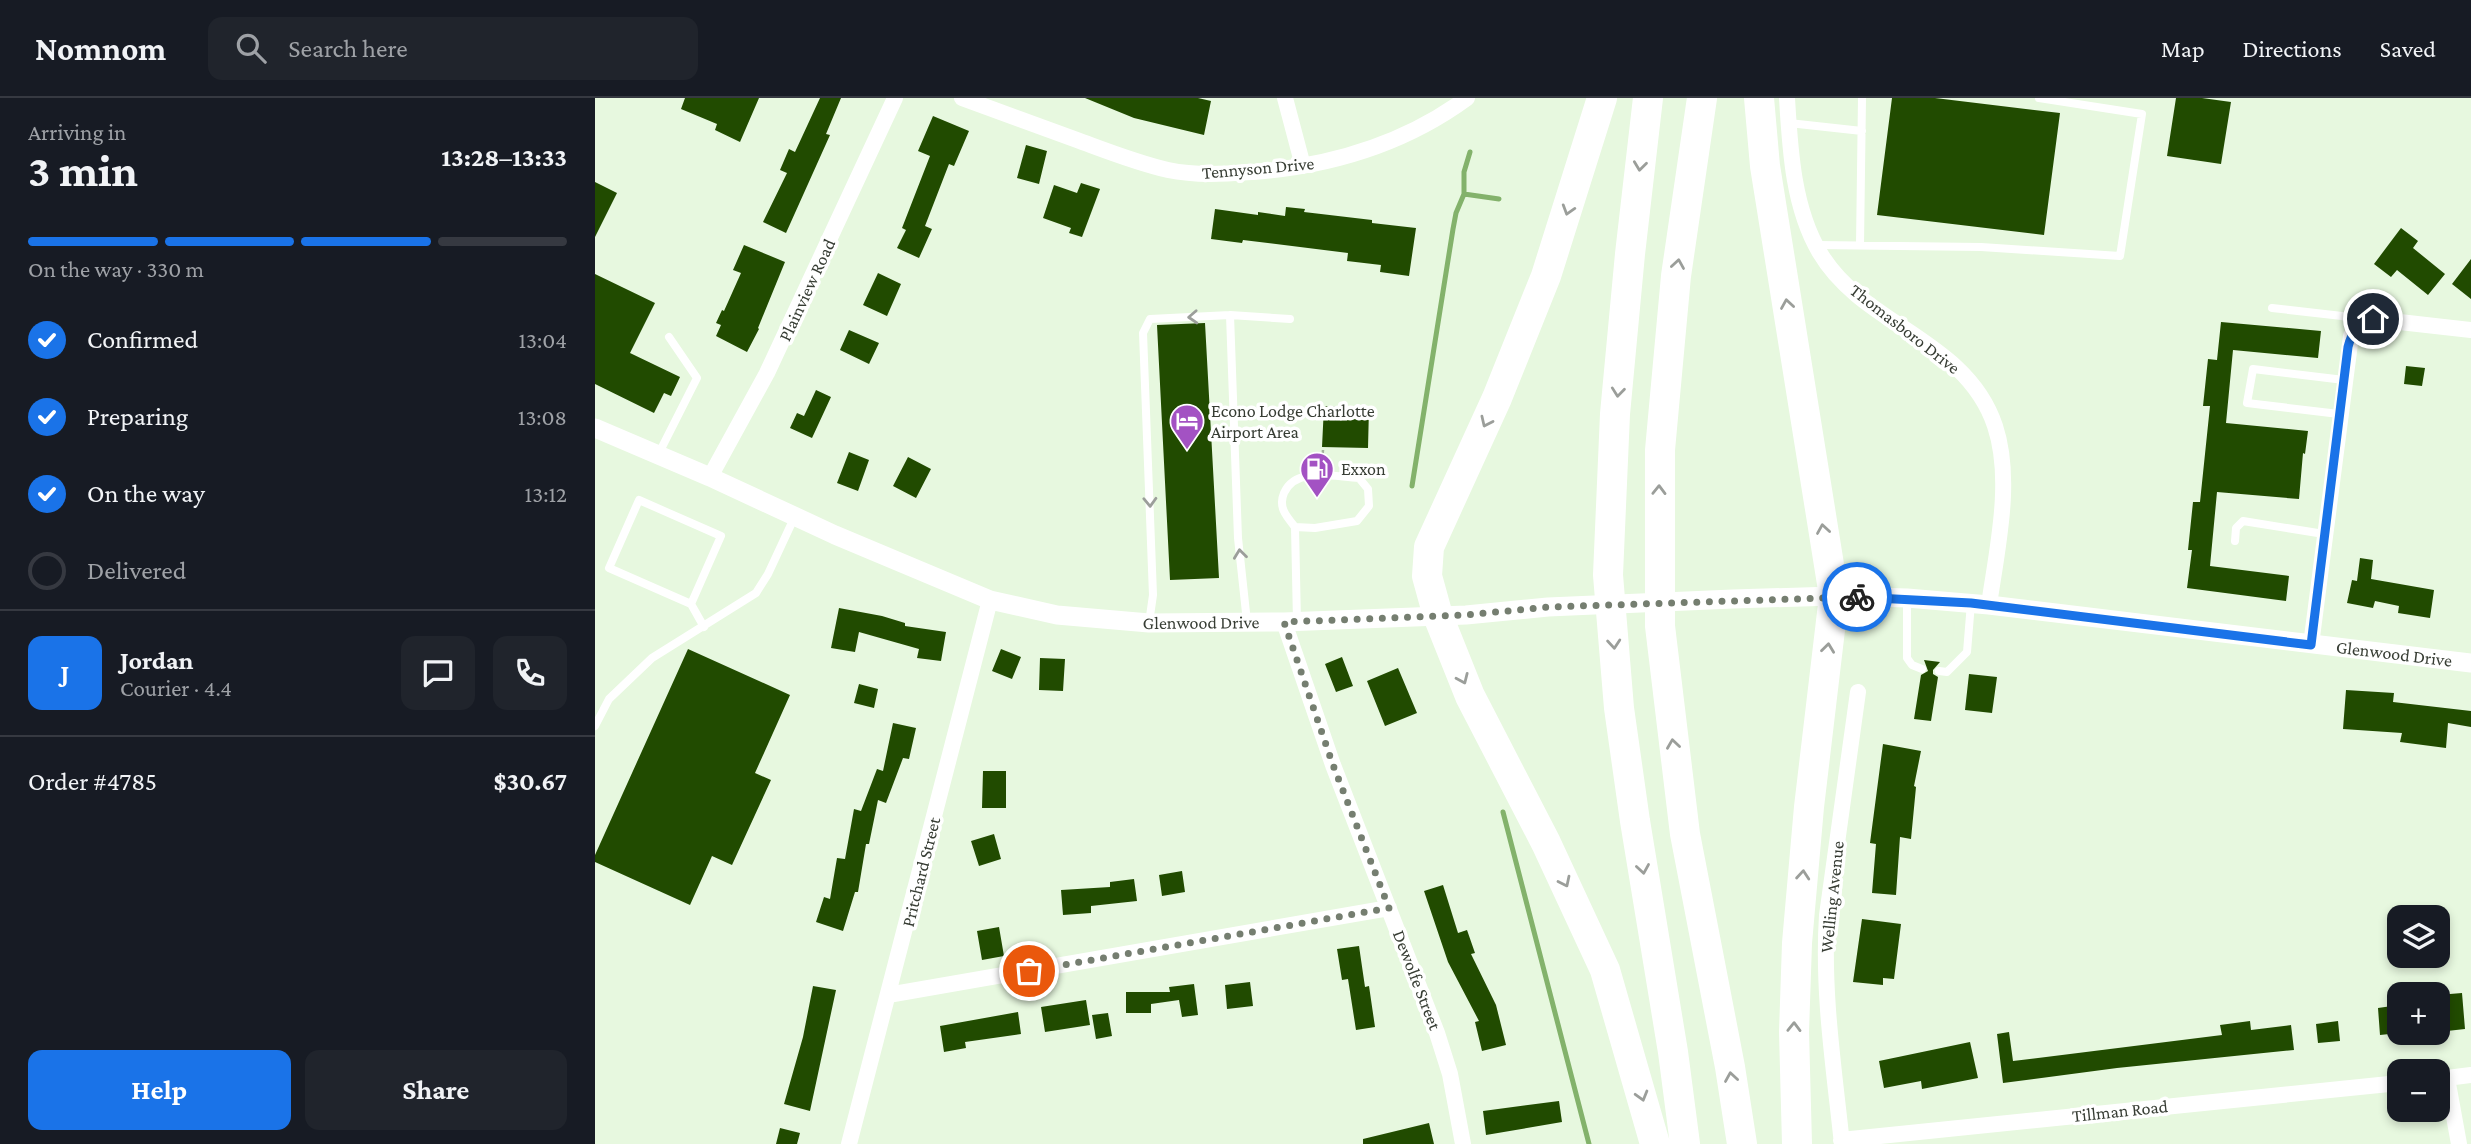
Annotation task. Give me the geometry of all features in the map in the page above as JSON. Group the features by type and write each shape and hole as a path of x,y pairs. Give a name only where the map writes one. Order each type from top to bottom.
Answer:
{"highway":[{"path":"1602,98 1546,276 1497,398 1429,547 1427,576 1456,665 1546,843 1605,970 1655,1144"},
{"path":"1648,98 1615,414 1608,575 1619,708 1637,835 1674,1052 1685,1144"},
{"path":"1702,98 1671,317 1660,450 1660,626 1685,834 1730,1067 1742,1144"},
{"path":"1759,98 1765,166 1834,596 1809,807 1797,943 1794,1031 1797,1144"}],"street":[{"name":"Plainview Road","path":"710,477 767,373 895,98"},
{"name":"Tennyson Drive","path":"961,98 1126,158 1193,174 1222,174 1303,166 1341,159 1418,129 1467,98"},
{"path":"1285,98 1303,166"},
{"name":"Thomasboro Drive","path":"1787,98 1796,183 1805,222 1821,255 1853,291 1957,366 1988,410 2001,452 2003,478 1980,604"},
{"path":"2311,645 2351,336 2363,323 2373,319 2471,330"},
{"name":"Glenwood Drive","path":"595,428 990,600 1057,615 1149,623 1291,622 1733,599 1834,596 1907,598 1980,604 2471,663"},
{"name":"Pritchard Street","path":"849,1144 990,600"},
{"name":"Dewolfe Street","path":"1291,622 1333,765 1412,965 1447,1064 1463,1144"},
{"name":"Welling Avenue","path":"1842,1142 1826,991 1826,915 1858,692"},
{"path":"888,995 1389,908"},
{"path":"2450,1078 2471,1075"},
{"name":"Tillman Road","path":"1842,1142 2387,1084"},
{"path":"2450,1107 2459,1144"}],"lane":[{"path":"1860,245 1862,98"},
{"path":"1816,245 1981,247 2120,256 2142,114 2039,98"},
{"path":"1789,123 1862,131"},
{"path":"2272,308 2342,316 2363,323"},
{"path":"1230,315 1238,538 1247,622"},
{"path":"1149,623 1153,595 1143,332 1150,319 1230,315 1290,319"},
{"path":"658,455 697,378 669,337"},
{"path":"2339,414 2248,403 2253,369 2344,380"},
{"path":"1291,622 1295,527 1282,512 1282,497 1290,483 1302,475 1359,478 1368,489 1369,506 1357,522 1315,528 1295,527"},
{"path":"691,604 721,536 639,500 609,568 691,604 704,627"},
{"path":"595,726 609,699 652,658 756,593 768,574 795,516"},
{"path":"2235,541 2236,528 2243,521 2324,534"},
{"path":"1907,598 1906,659 1922,669"},
{"path":"1939,671 1947,671 1967,652 1980,604"}],"building":[{"path":"685,98 759,98 740,142 715,130 717,124 681,109"},
{"path":"820,98 841,98 826,134 830,135 786,233 763,222 787,173 780,170 789,149 795,152"},
{"path":"1085,98 1198,98 1211,101 1204,135 1134,118"},
{"path":"1892,98 1935,98 2060,113 2044,235 1877,215"},
{"path":"2176,98 2231,102 2221,164 2167,156"},
{"path":"933,116 969,131 954,166 949,164 925,226 932,229 919,258 897,248 906,230 902,228 930,156 918,151"},
{"path":"1026,145 1047,151 1039,184 1017,178"},
{"path":"595,182 617,193 595,237"},
{"path":"1081,183 1100,189 1082,237 1069,233 1071,228 1043,218 1054,185 1077,193"},
{"path":"1286,207 1416,228 1409,276 1380,272 1381,265 1347,261 1348,253 1243,240 1242,243 1211,239 1215,209 1285,216"},
{"path":"2401,228 2418,241 2413,248 2445,274 2428,295 2397,270 2391,277 2374,264"},
{"path":"744,245 785,262 759,329 747,352 716,336 721,325 716,323 741,273 733,270"},
{"path":"2471,259 2471,299 2452,284"},
{"path":"878,273 901,284 887,316 863,305"},
{"path":"595,274 655,303 630,353 680,377 671,396 664,393 654,413 595,384"},
{"path":"2221,322 2321,331 2318,358 2233,350 2226,423 2308,431 2299,499 2217,492 2210,566 2289,576 2286,601 2187,588 2192,550 2188,550 2193,502 2200,502 2210,406 2203,406 2208,359 2217,360"},
{"name":"Econo Lodge Charlotte Airport Area","path":"1205,323 1219,578 1170,580 1157,325"},
{"path":"849,330 879,343 869,364 840,350"},
{"path":"2406,366 2425,368 2422,386 2404,384"},
{"path":"816,390 831,397 812,438 790,428 797,413 804,416"},
{"path":"1324,406 1369,408 1368,448 1322,447"},
{"path":"849,452 869,460 858,491 837,483"},
{"path":"908,457 931,469 916,498 893,486"},
{"path":"2360,558 2373,560 2371,579 2434,590 2430,618 2398,613 2399,606 2375,601 2373,608 2347,603 2352,580 2357,581"},
{"path":"839,608 882,616 905,623 905,626 946,632 941,661 917,658 919,649 859,632 855,652 831,648"},
{"path":"688,649 790,695 755,773 771,780 732,865 712,856 690,905 595,862 595,855"},
{"path":"1001,649 1021,657 1012,679 992,671"},
{"path":"1342,657 1353,686 1336,692 1325,664"},
{"path":"1040,658 1065,659 1063,691 1039,690"},
{"path":"1924,660 1940,662 1933,670 1933,674 1938,677 1931,721 1914,719 1921,675 1928,671"},
{"path":"1398,668 1417,713 1385,726 1367,681"},
{"path":"1969,674 1997,677 1992,713 1965,710"},
{"path":"859,684 878,689 874,708 854,703"},
{"path":"2346,690 2394,693 2393,702 2471,711 2471,727 2448,723 2446,748 2400,742 2402,733 2343,729"},
{"path":"893,723 916,728 909,759 903,758 886,803 878,800 869,844 866,844 858,892 855,892 843,931 816,922 824,897 830,899 837,858 845,859 854,809 861,811 877,769 883,771"},
{"path":"1883,744 1921,751 1914,786 1911,839 1900,837 1896,895 1872,893 1876,844 1870,843"},
{"path":"983,771 1006,771 1006,808 982,808"},
{"path":"994,834 1001,859 979,866 971,841"},
{"path":"1182,871 1185,892 1162,896 1159,875"},
{"path":"1134,879 1137,901 1091,906 1091,913 1063,915 1061,890 1110,887 1110,882"},
{"path":"1443,885 1458,933 1467,930 1475,953 1471,954 1496,1005 1506,1045 1482,1051 1475,1022 1479,1021 1448,962 1424,891"},
{"path":"1862,919 1901,924 1894,979 1883,978 1883,985 1853,982"},
{"path":"999,927 1004,956 982,960 977,931"},
{"path":"1359,946 1375,1027 1356,1030 1348,979 1342,980 1337,949"},
{"path":"1250,982 1253,1006 1227,1009 1225,985"},
{"path":"1194,984 1198,1015 1182,1017 1179,1000 1151,1004 1151,1013 1126,1013 1126,992 1170,992 1169,987"},
{"path":"813,986 836,990 810,1111 784,1104 803,1037"},
{"path":"2462,993 2465,1029 2450,1031 2450,994"},
{"path":"1086,1000 1090,1025 1045,1032 1041,1007"},
{"path":"2387,1007 2387,1034 2380,1035 2378,1008"},
{"path":"1018,1012 1021,1034 965,1042 966,1048 944,1052 940,1026"},
{"path":"1108,1013 1112,1036 1096,1039 1092,1015"},
{"path":"2250,1021 2251,1030 2291,1025 2294,1050 2003,1083 1997,1034 2009,1032 2013,1061 2222,1035 2220,1025"},
{"path":"2338,1021 2340,1041 2318,1043 2316,1024"},
{"path":"1970,1042 1978,1078 1922,1089 1921,1081 1884,1088 1879,1061"},
{"path":"1559,1101 1562,1122 1486,1135 1483,1111"},
{"path":"1429,1123 1434,1144 1363,1144 1363,1139"},
{"path":"780,1128 800,1133 797,1144 776,1144"}],"waterway":[{"path":"1412,486 1453,229 1464,194 1464,172 1470,152"},
{"path":"1464,194 1499,199"},
{"path":"1503,812 1589,1144"}],"way so far":[{"path":"1029,971 1389,908 1333,765 1284,622 1466,615 1548,607 1857,597"}],"place":[{"name":"Econo Lodge Charlotte Airport Area","path":"1187,451"},
{"name":"Exxon","path":"1317,499"}],"route":[{"path":"1857,597 1971,603 2311,645 2348,347 2354,331 2373,319"}]}
